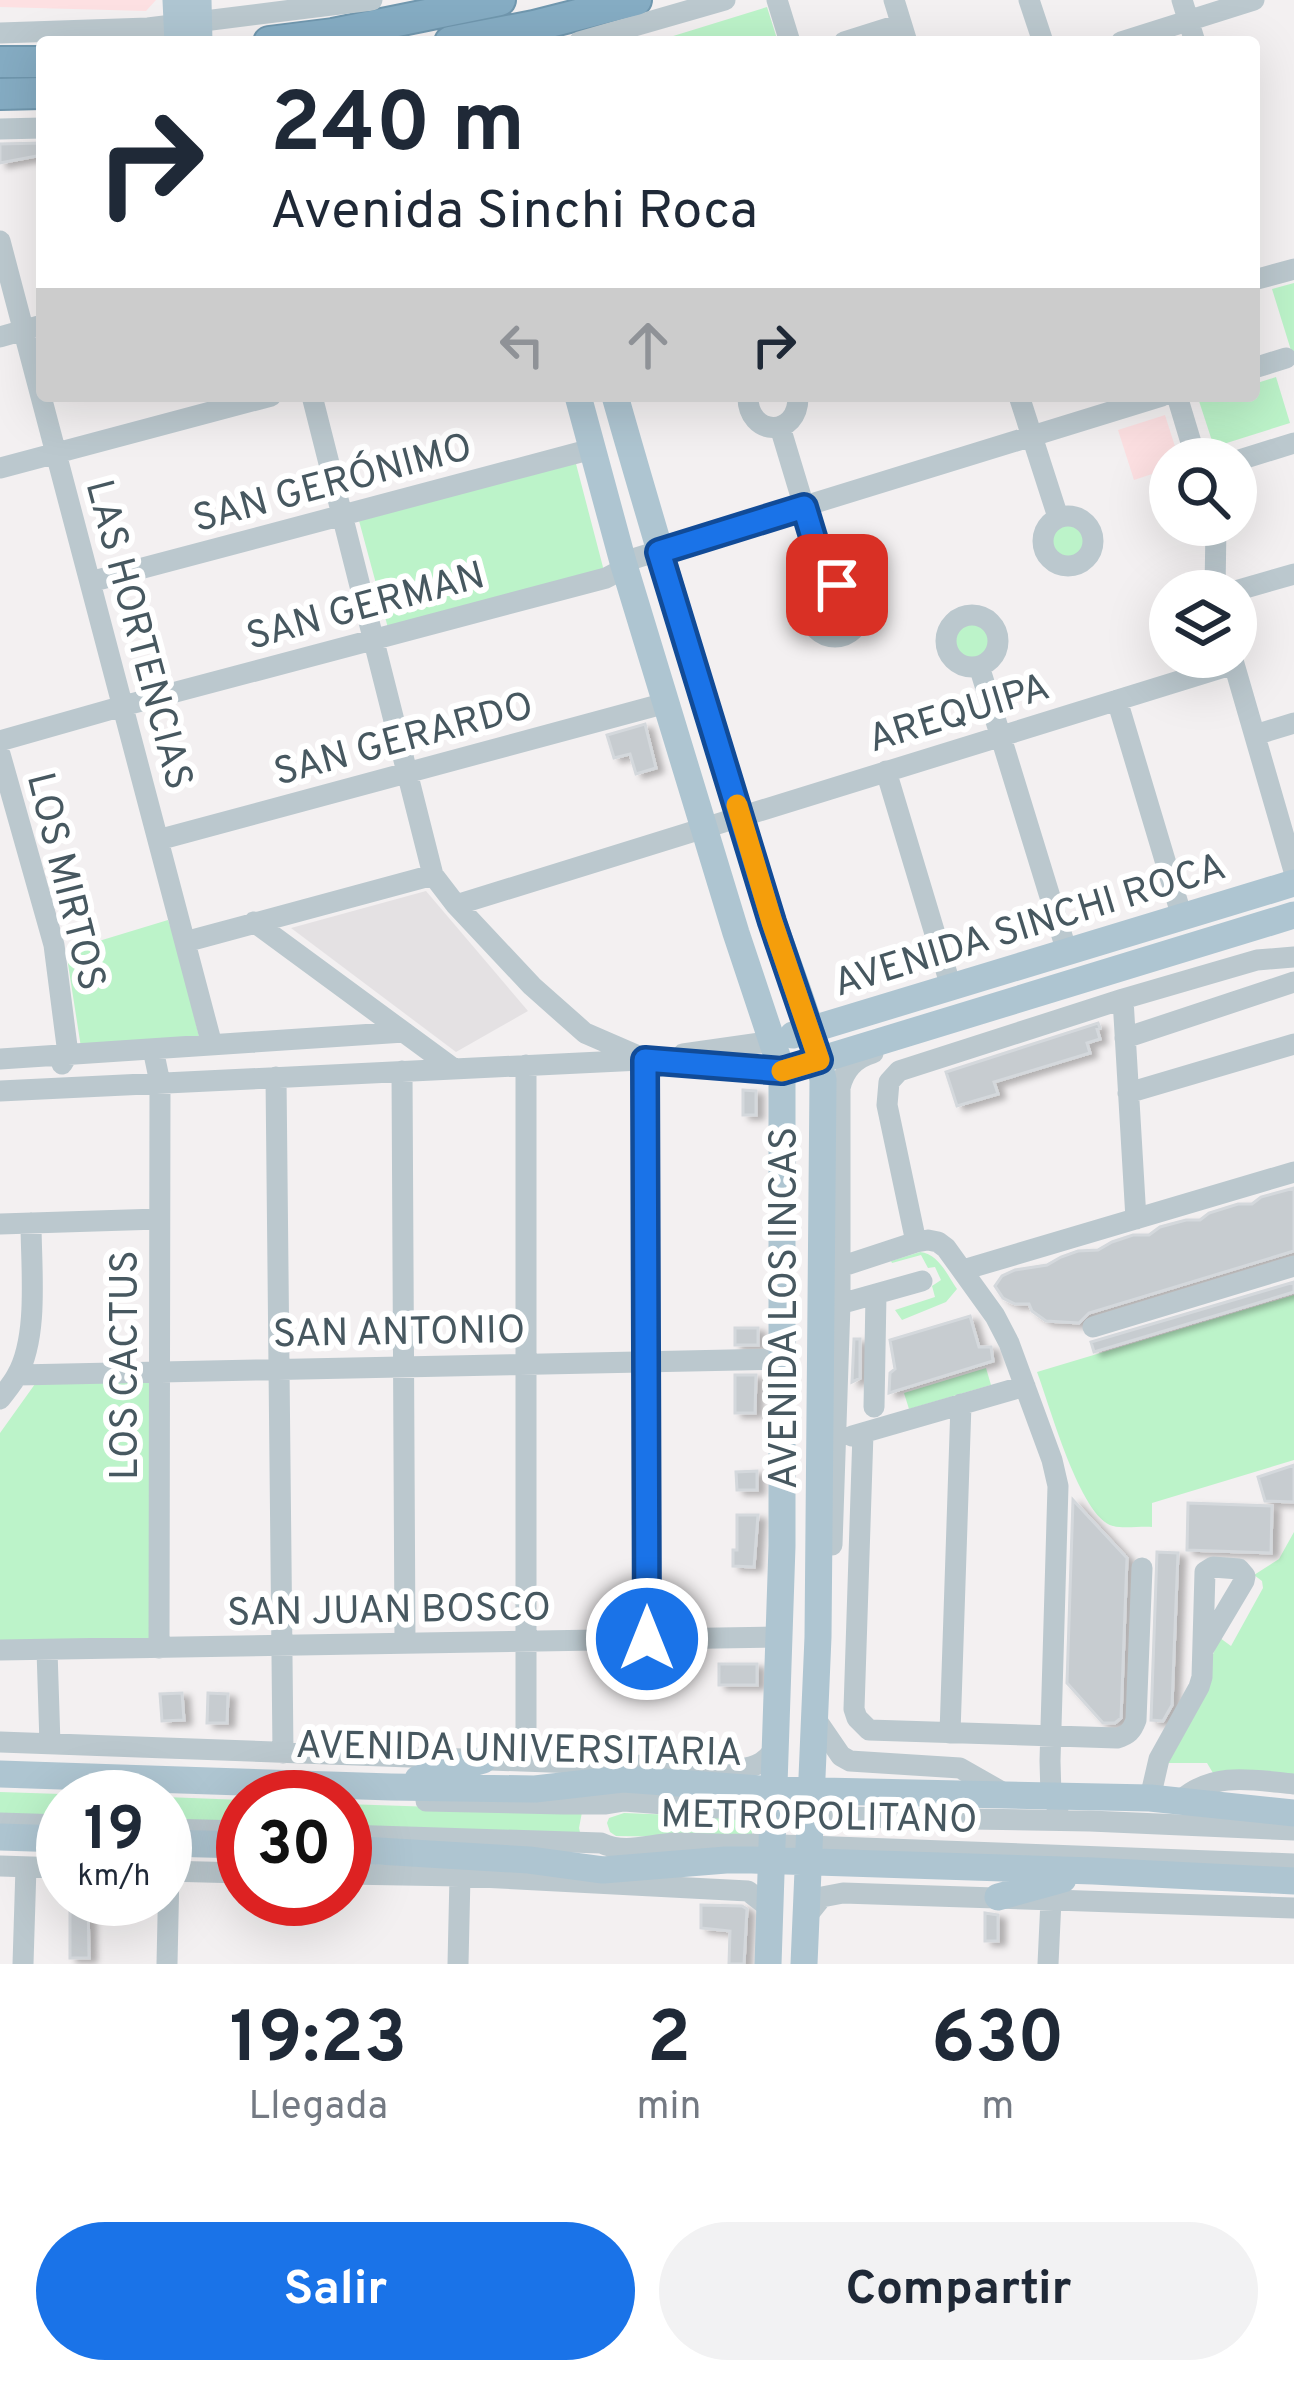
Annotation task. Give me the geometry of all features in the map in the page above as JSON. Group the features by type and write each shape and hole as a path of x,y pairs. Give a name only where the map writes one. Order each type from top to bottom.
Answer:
{"highway":[{"path":"316,36 492,20 644,13"},
{"path":"461,36 492,20"},
{"path":"0,62 36,62"},
{"path":"0,94 36,93"}],"main road":[{"name":"AVENIDA LOS INCAS","path":"580,402 666,704 782,1071 782,1546 768,1964"},
{"name":"AVENIDA LOS INCAS","path":"617,402 823,1079 821,1728 812,1802 804,1964"},
{"name":"AVENIDA SINCHI ROCA","path":"774,1041 1294,883"},
{"name":"AVENIDA SINCHI ROCA","path":"782,1071 1294,915"},
{"path":"782,1546 820,1546"},
{"path":"391,1787 483,1760"},
{"name":"AVENIDA UNIVERSITARIA","path":"0,1774 535,1789 623,1779 775,1801 1008,1796 1046,1807 1150,1798 1294,1813"},
{"path":"0,1837 36,1838"},
{"path":"372,1850 603,1870 773,1853 1294,1881"},
{"path":"404,1851 542,1881"},
{"path":"998,1897 1093,1871"}],"street":[{"path":"0,33 148,28 372,0"},
{"path":"592,36 644,13 725,0"},
{"path":"777,0 788,36"},
{"path":"894,0 904,33"},
{"path":"1029,0 1041,36"},
{"path":"1140,36 1254,0"},
{"path":"0,129 36,128"},
{"name":"LAS HORTENCIAS","path":"0,241 33,327"},
{"path":"1260,278 1294,268"},
{"path":"0,337 33,327"},
{"path":"1260,366 1286,358"},
{"name":"LAS HORTENCIAS","path":"47,402 56,454 212,1045"},
{"path":"0,468 249,402"},
{"path":"314,402 433,875 532,986 585,1033 645,1060 647,1639"},
{"path":"748,402 756,421 780,427 794,417 798,402"},
{"path":"1021,402 1058,517"},
{"name":"SAN GERMAN","path":"0,741 607,578 624,565 659,552 1142,402"},
{"path":"1179,402 1190,438"},
{"path":"780,427 828,586"},
{"path":"1257,454 1294,443"},
{"name":"SAN GERÓNIMO","path":"90,582 592,449"},
{"path":"1257,585 1294,574"},
{"path":"979,666 1066,952"},
{"name":"AREQUIPA","path":"455,905 1181,678"},
{"path":"1238,678 1294,871"},
{"path":"1118,700 1182,917"},
{"name":"SAN GERARDO","path":"158,840 666,704"},
{"path":"1255,735 1294,723"},
{"name":"LOS MIRTOS","path":"0,754 54,945 68,1054"},
{"path":"886,772 951,987"},
{"path":"185,942 433,875"},
{"path":"254,922 454,1069"},
{"path":"1008,1796 960,1768 850,1761 821,1728 840,1304 842,1077 864,1056 1294,926"},
{"path":"916,1242 886,1105 886,1090 894,1075 1123,999 1257,960 1293,958"},
{"path":"1126,1038 1294,982"},
{"path":"1123,999 1136,1219"},
{"path":"0,1059 404,1032"},
{"name":"AVENIDA SINCHI ROCA","path":"0,1091 645,1060 774,1041"},
{"path":"1128,1093 1294,1044"},
{"name":"LOS CACTUS","path":"154,1049 160,1083 159,1648"},
{"path":"45,1089 68,1054"},
{"name":"AVENIDA SINCHI ROCA","path":"645,1060 782,1071"},
{"path":"526,1065 526,1759"},
{"path":"402,1071 405,1643"},
{"path":"276,1077 284,1753"},
{"path":"963,1270 1294,1172"},
{"path":"0,1224 159,1219"},
{"path":"0,1399 18,1375 28,1347 31,1222"},
{"path":"840,1267 916,1242 938,1242 1002,1329 1058,1486 1046,1807 1090,1821"},
{"path":"1093,1328 1294,1266"},
{"path":"840,1304 922,1281"},
{"path":"874,1407 877,1294"},
{"name":"SAN ANTONIO","path":"18,1375 782,1359"},
{"path":"835,1441 1025,1386"},
{"path":"950,1733 962,1404"},
{"path":"863,1433 854,1709 869,1730 1117,1738 1129,1733 1142,1568"},
{"name":"SAN JUAN BOSCO","path":"0,1650 779,1636"},
{"path":"47,1650 50,1744"},
{"path":"1150,1798 1159,1759 1199,1687 1203,1650"},
{"name":"AVENIDA UNIVERSITARIA","path":"0,1742 740,1769 770,1758 777,1745"},
{"name":"AVENIDA UNIVERSITARIA","path":"1180,1800 1210,1782 1294,1784"},
{"path":"0,1786 216,1794"},
{"name":"METROPOLITANO","path":"372,1799 606,1804 775,1801"},
{"name":"METROPOLITANO","path":"812,1802 1046,1807 1090,1821 1294,1829"},
{"path":"601,1843 593,1822 606,1804"},
{"path":"0,1823 36,1824"},
{"name":"METROPOLITANO","path":"372,1836 601,1843 632,1851 673,1844 773,1853"},
{"name":"METROPOLITANO","path":"809,1855 1294,1864"},
{"path":"0,1866 36,1867"},
{"path":"23,1964 26,1867"},
{"path":"372,1874 748,1891 766,1904 770,1918"},
{"path":"458,1964 460,1876"},
{"path":"806,1917 829,1894 1294,1908"},
{"path":"1048,1964 1051,1900"},
{"path":"167,1926 167,1964"}],"shaded area":[{"path":"0,0 156,0 146,11 0,7"},
{"path":"1165,415 1172,438 1149,438 1149,475 1134,480 1118,430"},
{"path":"426,891 528,1011 456,1052 291,928"}],"green space":[{"path":"767,7 776,36 673,36"},
{"path":"1294,283 1294,360 1272,289"},
{"path":"1276,377 1290,423 1242,438 1211,438 1199,402 1260,402 1260,382"},
{"path":"575,460 604,571 388,628 358,517"},
{"path":"1067,521 1081,527 1087,541 1081,555 1067,561 1053,555 1047,541 1053,527"},
{"path":"834,591 848,597 854,611 848,625 834,631 820,625 814,611 820,597"},
{"path":"972,620 987,626 993,641 987,656 972,662 957,656 951,641 957,626"},
{"path":"168,920 201,1045 82,1054 66,951"},
{"path":"920,1252 937,1261 957,1289 946,1302 902,1320 895,1310 935,1297 932,1286 941,1280 921,1255 891,1261"},
{"path":"1294,1295 1294,1460 1152,1503 1152,1527 1117,1527 1101,1518 1078,1482 1037,1372"},
{"path":"986,1368 991,1385 909,1409 904,1393"},
{"path":"149,1380 150,1638 0,1643 0,1433 35,1384"},
{"path":"1294,1532 1294,1775 1213,1773 1207,1763 1166,1763 1220,1638 1231,1646 1263,1588 1254,1575 1279,1559"},
{"path":"0,1792 36,1793 36,1818 0,1816"},
{"path":"192,1798 216,1799 216,1824 192,1823"},
{"path":"372,1805 582,1812 581,1837 372,1829"},
{"path":"624,1813 752,1818 752,1838 616,1836 607,1823"}],"building":[{"path":"36,143 36,156 0,163 0,144"},
{"path":"645,724 656,768 636,774 630,754 614,758 607,735"},
{"path":"1098,1023 1100,1039 1087,1043 1090,1053 994,1082 998,1094 957,1106 946,1072"},
{"path":"743,1090 756,1091 756,1115 743,1115"},
{"path":"1294,1188 1294,1251 1089,1313 1079,1323 1046,1321 1029,1304 1003,1298 995,1286 1015,1270 1047,1265 1078,1251 1098,1250 1133,1235 1149,1235 1160,1227 1200,1220 1209,1213"},
{"path":"1294,1282 1294,1292 1094,1352 1091,1342"},
{"path":"970,1316 979,1347 991,1347 993,1361 889,1393 890,1373 895,1369 890,1340"},
{"path":"735,1328 758,1328 758,1345 735,1345"},
{"path":"854,1339 860,1339 860,1378 852,1382"},
{"path":"735,1375 756,1375 755,1413 735,1413"},
{"path":"1294,1465 1294,1502 1265,1501 1258,1477"},
{"path":"757,1471 757,1490 737,1490 736,1472"},
{"path":"1073,1500 1127,1558 1121,1718 1115,1723 1103,1723 1067,1683"},
{"path":"1188,1503 1272,1506 1271,1553 1187,1550"},
{"path":"737,1515 758,1515 754,1567 733,1566"},
{"path":"1157,1552 1178,1553 1172,1705 1163,1721 1151,1720"},
{"path":"719,1664 757,1664 757,1685 719,1685"},
{"path":"182,1693 184,1720 162,1721 160,1694"},
{"path":"208,1693 228,1694 227,1723 207,1723"},
{"path":"701,1905 747,1909 744,1964 729,1964 730,1931 701,1928"},
{"path":"985,1913 998,1915 998,1941 985,1941"},
{"path":"70,1926 88,1926 89,1958 70,1958"}],"slow traffic":[{"path":"737,805 819,1060 782,1071"}],"route":[{"path":"647,1639 645,1060 782,1071 819,1060 659,552 804,507 828,586 837,585"}]}
